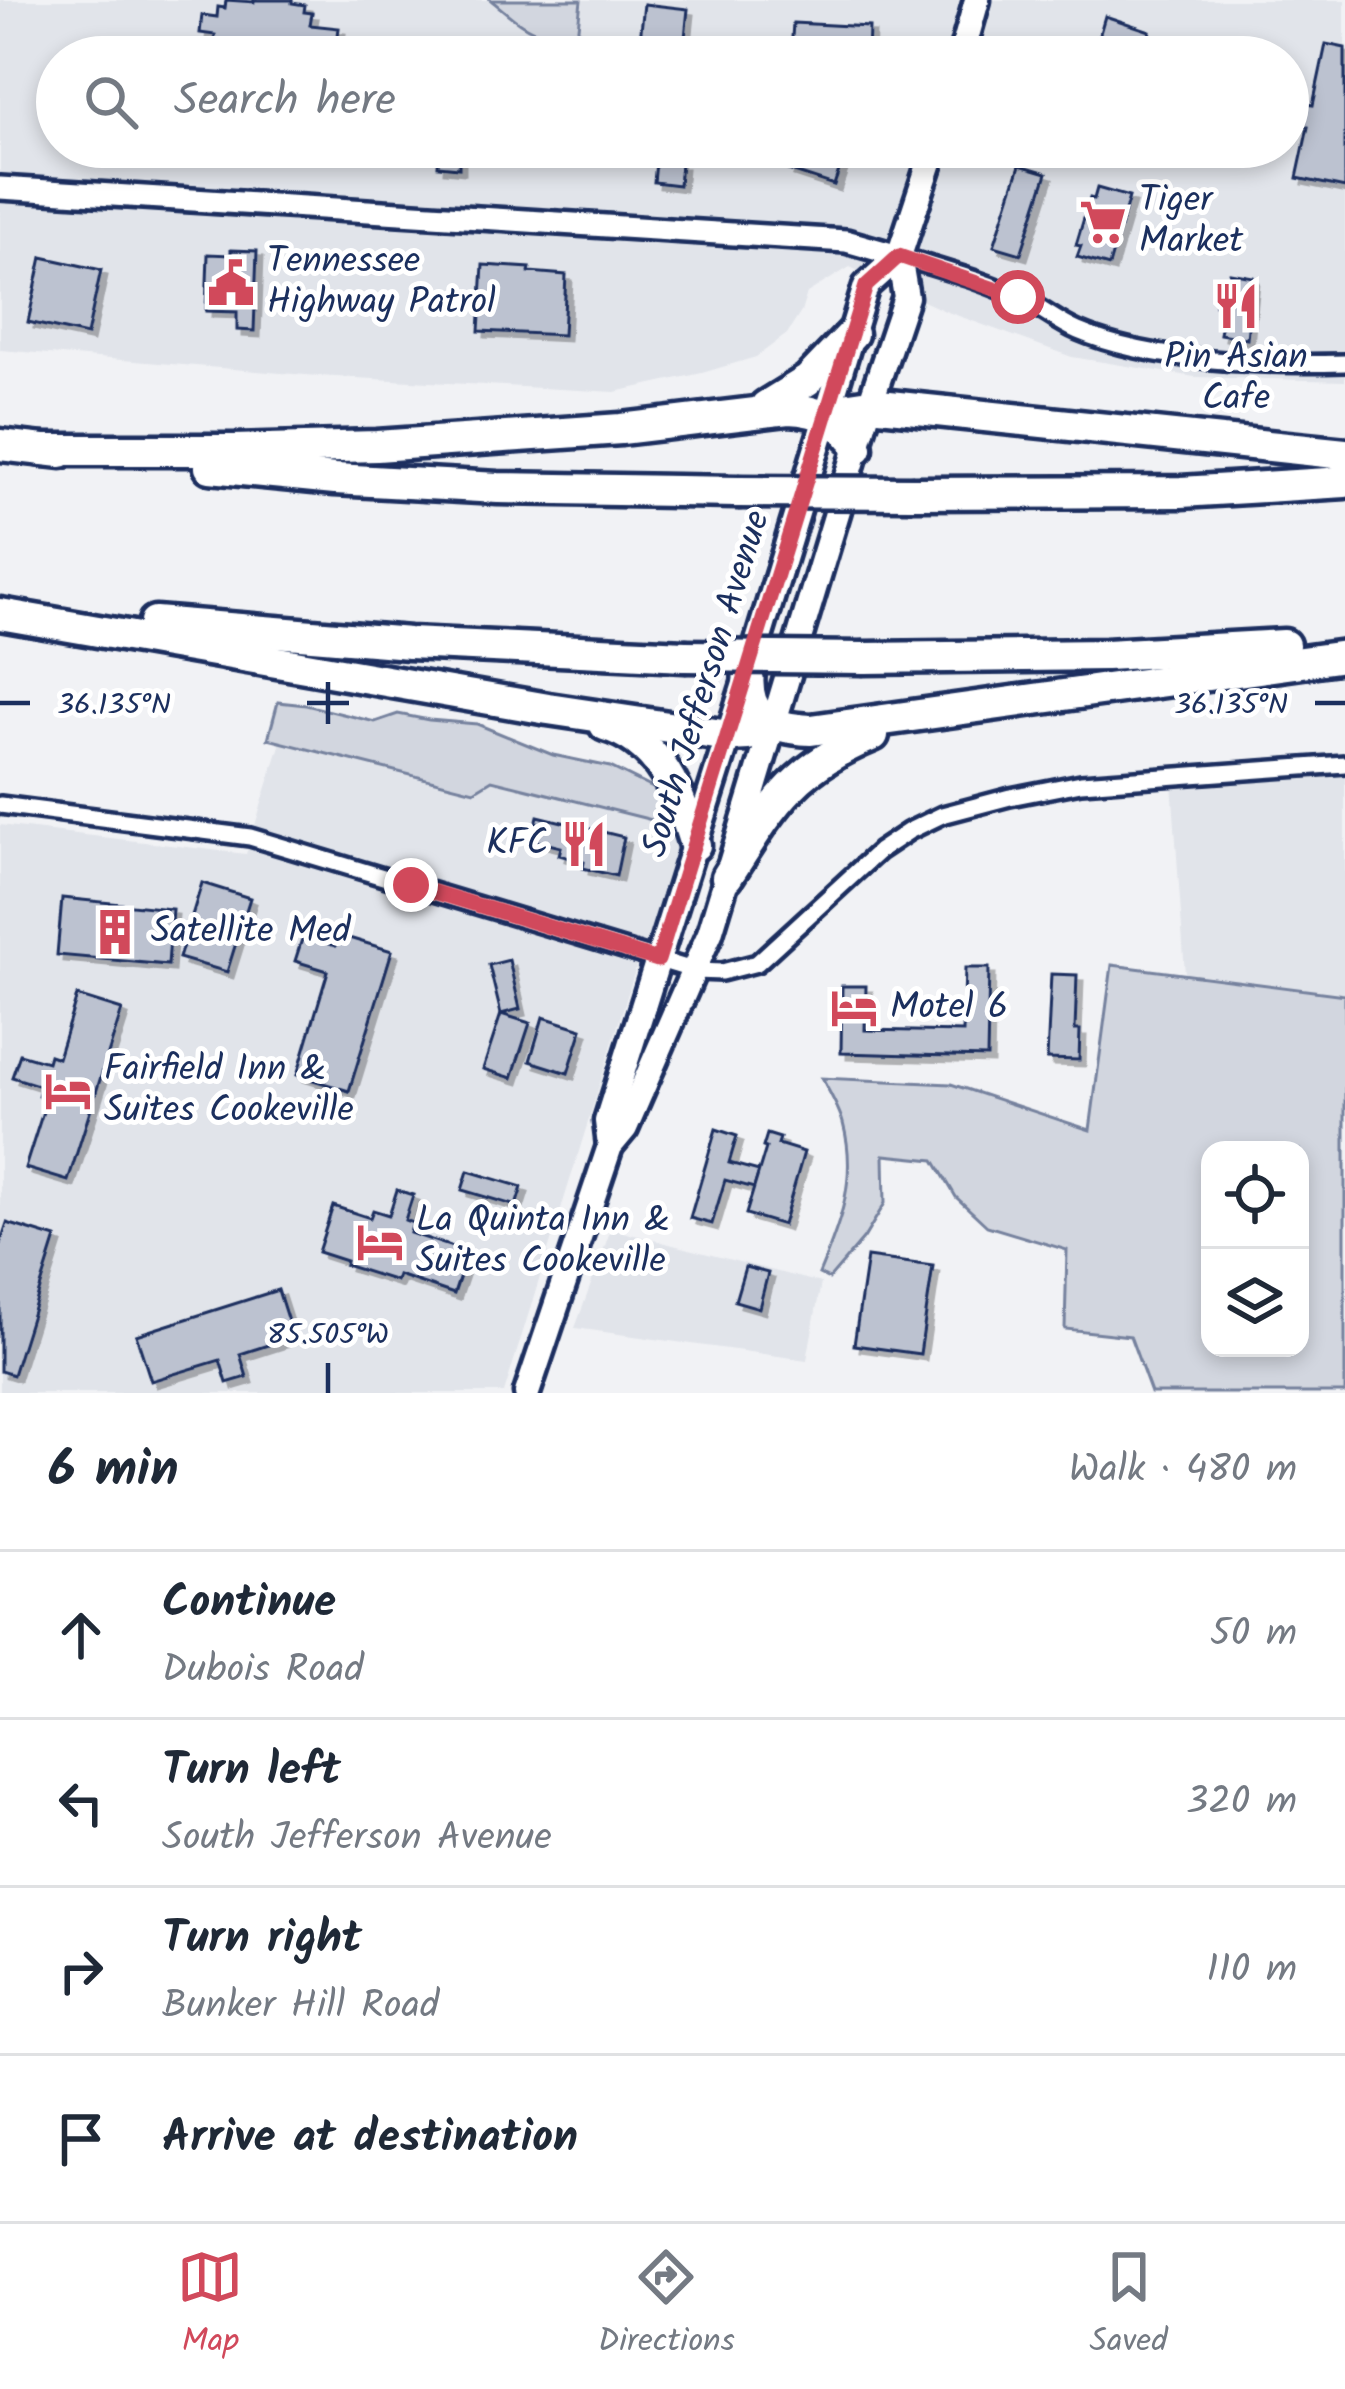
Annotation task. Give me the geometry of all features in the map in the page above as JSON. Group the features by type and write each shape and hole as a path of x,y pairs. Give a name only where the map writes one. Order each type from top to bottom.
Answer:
{"highway":[{"path":"748,415 808,380 852,334"},
{"path":"827,418 843,408 870,404 1345,454"},
{"path":"43,450 377,446 797,409 845,426 857,448"},
{"path":"0,445 358,481 498,488 1181,492 1345,482"},
{"path":"0,611 548,709 729,736 748,735 773,724"},
{"path":"0,611 410,643 685,656 1106,655 1345,642"},
{"path":"749,671 755,712 773,724 797,730 828,730 1345,656"},
{"path":"548,709 621,730 655,756 672,780 694,845"},
{"path":"727,878 774,802 838,748 950,712"}],"main road":[{"path":"967,36 977,0"},
{"name":"South Jefferson Avenue","path":"527,1393 610,1146 626,1128 696,971 727,878 906,298 899,256 928,168"},
{"name":"South Jefferson Avenue","path":"610,1146 607,1121 866,286 899,256"}],"street":[{"path":"0,188 846,242 1018,297 1078,331 1130,347 1197,358 1345,363"},
{"path":"0,805 250,836 696,971 722,971 758,963 879,851 942,815 1081,783 1345,764"}],"shaded area":[{"path":"0,0 1345,0 1345,381 1195,377 1072,357 945,311 850,267 807,293 787,334 756,357 615,392 318,376 0,350"},
{"path":"491,0 581,0 577,36 550,35 512,17"},
{"path":"278,702 375,722 398,714 477,724 553,755 610,767 665,794 680,827 492,780 474,791 268,739"},
{"path":"281,742 474,791 492,780 680,827 678,856 633,977 504,1393 0,1393 0,825 246,854"},
{"path":"1345,772 1345,995 1185,974 1172,783"},
{"path":"1112,965 1345,995 1345,1393 1151,1393 1130,1336 1065,1329 1067,1250 987,1226 956,1197 934,1160 884,1155 885,1203 864,1238 829,1279 819,1274 840,1219 849,1163 841,1117 822,1078 951,1084 1090,1130"},
{"path":"611,1229 821,1283 807,1360 575,1328"}],"building":[{"path":"226,0 292,0 312,13 310,25 339,28 338,36 200,33 202,15 217,17 218,7 225,8"},
{"path":"644,4 688,9 685,36 640,36"},
{"path":"1105,16 1150,31 1149,36 1099,36"},
{"path":"793,23 869,27 869,36 792,36"},
{"path":"1326,44 1345,48 1345,188 1297,178 1299,168 1309,168 1309,104 1313,105"},
{"path":"655,168 681,168 679,185 654,182"},
{"path":"789,168 840,168 834,185"},
{"path":"1019,168 1047,173 1021,254 994,246"},
{"name":"Tiger Market","path":"1097,188 1129,197 1109,266 1077,257 1081,246 1076,245"},
{"name":"Tennessee Highway Patrol","path":"231,250 257,251 254,331 237,330 237,312 206,311 208,254 231,255"},
{"path":"42,257 101,270 87,335 28,322"},
{"path":"483,265 566,275 563,335 479,331"},
{"name":"Pin Asian Cafe","path":"1230,273 1253,277 1247,339 1220,334 1225,307 1215,305 1217,293 1227,295"},
{"name":"KFC","path":"538,816 624,837 616,876 583,868 584,862 559,855 561,847 532,840"},
{"path":"202,883 250,898 227,972 179,958"},
{"name":"Satellite Med","path":"62,898 172,909 168,965 57,955"},
{"path":"339,935 392,951 349,1091 297,1075 328,971 295,961 303,936 335,946"},
{"path":"509,960 520,1009 501,1014 489,965"},
{"name":"Motel 6","path":"965,968 989,968 987,1057 841,1053 842,986 866,986 865,1030 963,1032"},
{"name":"Motel 6","path":"1051,974 1077,975 1079,1060 1047,1059"},
{"name":"Fairfield Inn & Suites Cookeville","path":"77,996 122,1010 68,1181 25,1168 47,1099 38,1096 41,1086 12,1077 20,1054 47,1062 49,1055 58,1058"},
{"path":"501,1014 530,1023 512,1078 483,1069"},
{"path":"543,1017 582,1029 568,1073 530,1061"},
{"path":"716,1129 737,1136 729,1163 759,1171 754,1188 725,1180 712,1224 690,1218"},
{"path":"767,1134 780,1138 778,1144 804,1152 783,1225 746,1214"},
{"path":"468,1171 522,1187 516,1206 462,1190"},
{"name":"La Quinta Inn & Suites Cookeville","path":"397,1190 413,1195 405,1220 413,1223 410,1233 468,1252 454,1294 398,1275 396,1281 318,1252 333,1206 370,1218 373,1210 389,1215"},
{"path":"7,1223 56,1238 13,1375 0,1371 0,1244"},
{"path":"867,1257 933,1266 920,1354 854,1345"},
{"path":"745,1267 768,1273 759,1308 735,1301"},
{"path":"278,1290 293,1337 240,1354 247,1377 227,1383 220,1360 151,1381 136,1335"}],"place":[{"name":"Tiger Market","path":"1103,222"},
{"name":"Tennessee Highway Patrol","path":"231,283"},
{"name":"Pin Asian Cafe","path":"1236,306"},
{"name":"KFC","path":"584,844"},
{"name":"Satellite Med","path":"115,932"},
{"name":"Motel 6","path":"854,1008"},
{"name":"Fairfield Inn & Suites Cookeville","path":"68,1091"},
{"name":"La Quinta Inn & Suites Cookeville","path":"380,1242"}],"route":[{"path":"411,885 658,960 866,286 899,256 1018,297"}]}
